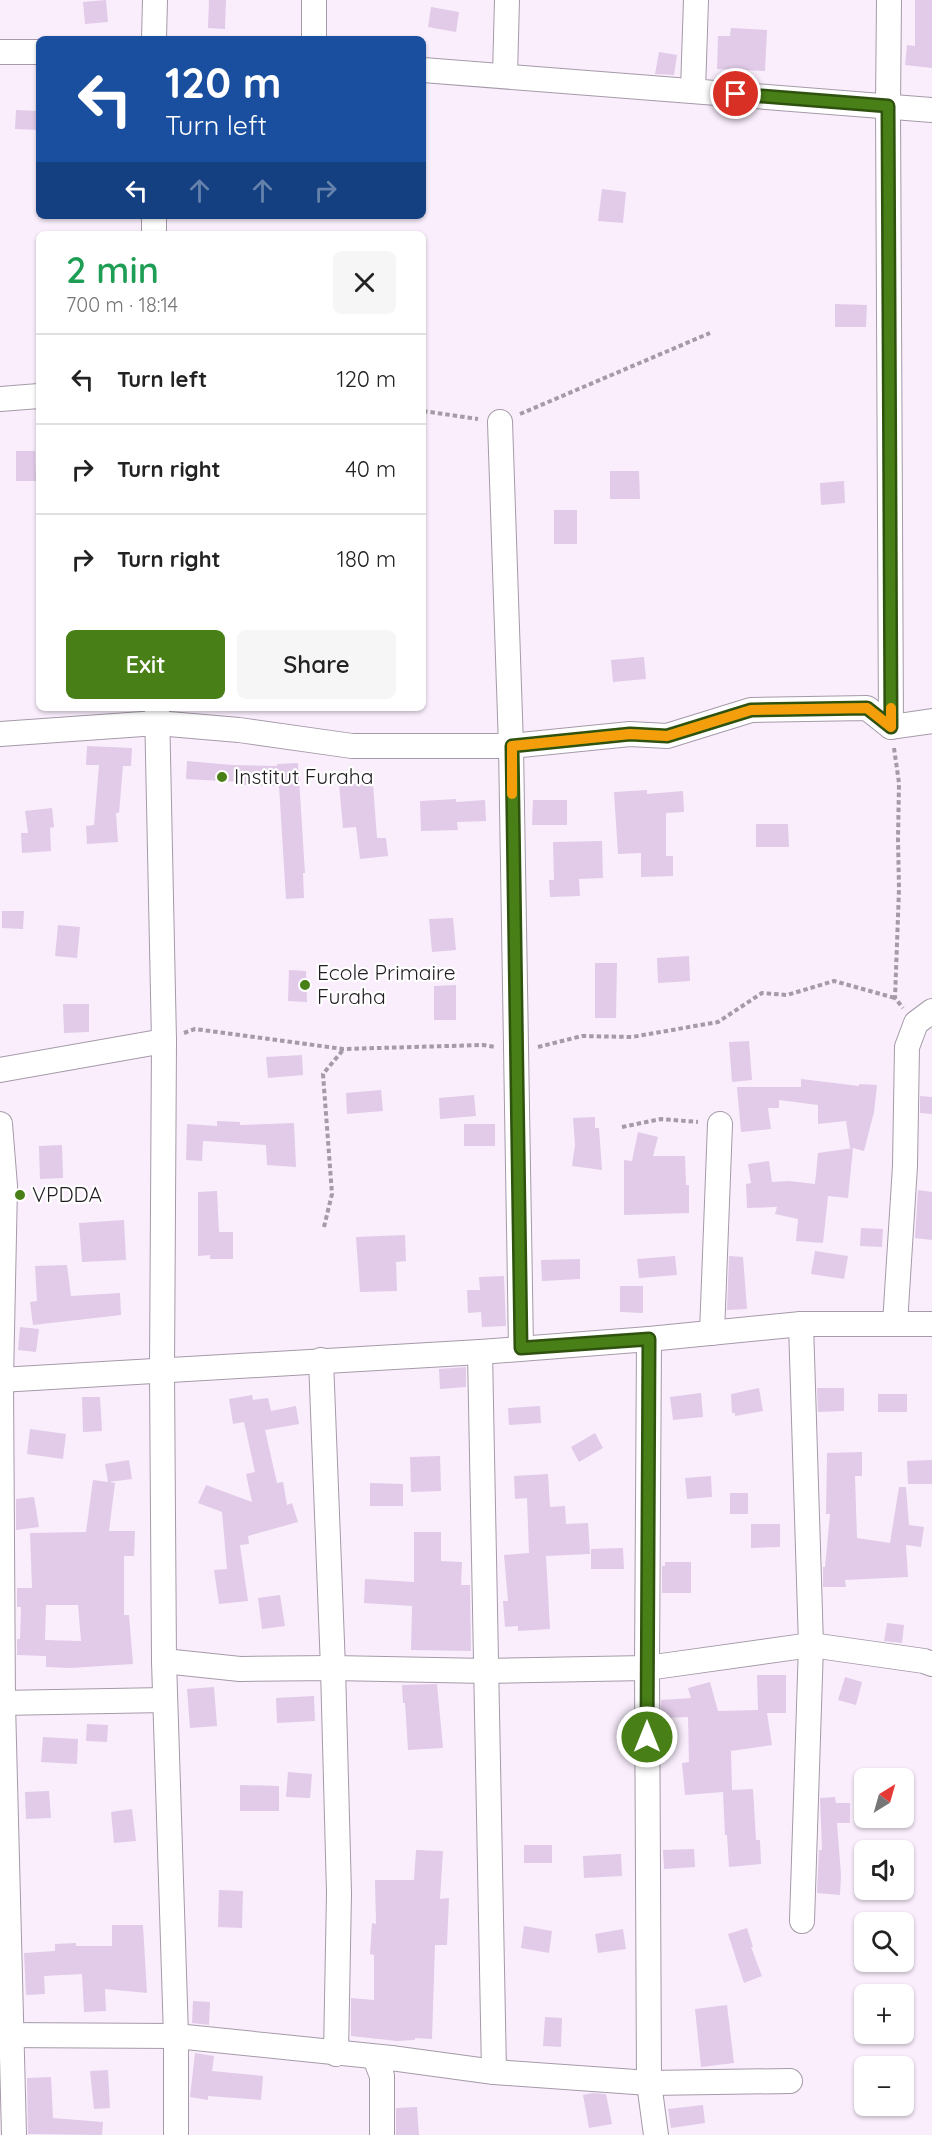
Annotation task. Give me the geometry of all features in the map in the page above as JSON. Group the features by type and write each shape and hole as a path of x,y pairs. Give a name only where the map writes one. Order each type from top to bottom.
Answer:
{"street":[{"path":"154,36 155,0"},
{"path":"314,0 314,36"},
{"path":"505,75 507,0"},
{"path":"693,90 696,0"},
{"path":"889,0 891,727"},
{"path":"0,52 36,52"},
{"path":"426,70 932,110"},
{"path":"0,399 36,396"},
{"path":"500,422 512,746 521,1348"},
{"path":"0,734 157,715 239,730 352,746 512,746 630,734 667,736 751,710 867,708 891,727 932,721"},
{"path":"157,715 164,1041 162,1371 164,1661 176,2036 176,2135"},
{"path":"895,1324 905,1166 907,1047 924,1017"},
{"path":"0,1070 164,1041"},
{"path":"0,1124 5,1186 0,1380 6,2036 14,2135"},
{"path":"712,1333 720,1124"},
{"path":"801,1324 811,1645 802,1921"},
{"path":"0,1380 480,1352 801,1324 932,1324"},
{"path":"649,1339 647,1668 649,2083 656,2135"},
{"path":"480,1352 494,2072"},
{"path":"321,1360 339,1893 336,2054"},
{"path":"164,1661 240,1669 487,1671 647,1668 811,1645 932,1664"},
{"path":"2,1703 165,1700"},
{"path":"6,2036 176,2036 391,2058 494,2072 649,2083 790,2081"},
{"path":"382,2135 382,2076 378,2066 391,2058"}],"path":[{"path":"426,411 500,422 710,333"},
{"path":"891,727 899,783 900,889 896,998 924,1017"},
{"path":"324,1227 332,1194 323,1074 343,1049"},
{"path":"622,1127 662,1119 720,1124"}],"building":[{"path":"106,0 108,22 85,24 83,2"},
{"path":"209,0 226,0 225,29 208,28"},
{"path":"915,0 932,0 932,68 905,65 907,45 915,46"},
{"path":"431,7 459,12 456,32 428,27"},
{"path":"731,28 767,30 765,71 717,69 718,36 730,36"},
{"path":"659,52 677,55 674,75 655,74"},
{"path":"16,110 36,111 36,130 15,129"},
{"path":"602,189 626,192 623,223 598,221"},
{"path":"835,304 867,305 866,327 835,327"},
{"path":"16,451 35,451 36,481 16,481"},
{"path":"610,471 639,471 640,499 610,499"},
{"path":"844,481 845,503 821,505 820,483"},
{"path":"554,510 577,510 577,544 554,544"},
{"path":"644,657 646,679 613,682 611,660"},
{"path":"87,746 132,748 131,766 123,766 119,813 116,813 118,842 87,844 86,826 94,825 99,765 86,765"},
{"path":"187,761 277,766 277,764 298,763 305,873 303,873 304,898 286,899 279,786 241,785 241,782 186,779"},
{"path":"339,784 373,784 377,838 386,838 388,856 360,859 356,827 343,828"},
{"path":"647,790 647,794 683,791 684,812 666,813 666,856 673,856 673,876 641,877 641,853 618,854 614,792"},
{"path":"456,799 456,802 485,800 486,821 457,822 458,830 421,831 420,801"},
{"path":"533,800 567,800 567,825 532,825"},
{"path":"52,808 54,827 50,828 51,851 22,853 21,833 28,833 25,811"},
{"path":"756,824 788,824 789,847 756,847"},
{"path":"602,841 603,878 579,879 580,896 550,897 549,880 554,880 553,842"},
{"path":"2,911 24,911 23,929 2,928"},
{"path":"453,918 456,950 432,952 429,919"},
{"path":"58,925 80,927 77,958 55,956"},
{"path":"689,956 690,981 658,983 657,958"},
{"path":"595,963 617,963 616,1018 595,1018"},
{"path":"289,970 306,971 307,1002 288,1001"},
{"path":"456,985 456,1020 434,1020 434,986"},
{"path":"63,1004 89,1004 89,1032 64,1033"},
{"path":"749,1041 752,1080 732,1082 729,1042"},
{"path":"302,1055 303,1075 268,1078 266,1057"},
{"path":"801,1079 859,1086 859,1084 877,1085 874,1112 864,1151 850,1148 846,1121 818,1124 818,1105 779,1100 779,1108 768,1108 771,1129 741,1132 737,1087 801,1087"},
{"path":"381,1090 383,1111 347,1114 346,1093"},
{"path":"474,1095 476,1116 440,1119 439,1098"},
{"path":"920,1096 932,1097 932,1114 920,1113"},
{"path":"595,1117 595,1128 599,1128 602,1170 572,1166 575,1145 573,1118"},
{"path":"217,1121 240,1122 240,1125 294,1123 296,1167 267,1165 266,1145 203,1141 202,1161 186,1160 187,1124 217,1126"},
{"path":"464,1124 495,1124 495,1146 464,1146"},
{"path":"638,1132 658,1137 653,1156 685,1156 686,1185 689,1185 689,1213 624,1215 624,1160 632,1161"},
{"path":"62,1145 63,1178 40,1179 39,1146"},
{"path":"853,1148 848,1198 828,1196 823,1243 796,1241 798,1219 775,1214 777,1207 747,1208 746,1184 751,1183 748,1164 769,1161 772,1182 815,1184 818,1153"},
{"path":"918,1190 932,1192 932,1240 915,1238"},
{"path":"217,1191 219,1232 233,1232 233,1259 210,1259 210,1255 198,1256 198,1192"},
{"path":"124,1220 126,1260 82,1262 79,1223"},
{"path":"861,1228 883,1229 882,1247 860,1246"},
{"path":"405,1235 406,1261 396,1262 397,1291 360,1292 356,1237"},
{"path":"815,1251 848,1256 844,1279 811,1274"},
{"path":"675,1256 677,1275 639,1278 637,1259"},
{"path":"729,1256 743,1257 747,1309 727,1310"},
{"path":"580,1259 580,1279 542,1281 541,1260"},
{"path":"67,1265 71,1296 120,1293 121,1315 33,1325 30,1302 37,1301 35,1266"},
{"path":"504,1276 506,1326 482,1327 481,1312 468,1313 467,1290 480,1290 479,1277"},
{"path":"620,1286 643,1286 643,1313 620,1312"},
{"path":"20,1327 39,1329 36,1352 18,1350"},
{"path":"466,1367 466,1387 440,1389 439,1369"},
{"path":"759,1388 763,1411 735,1416 735,1413 732,1413 731,1394"},
{"path":"817,1388 844,1388 844,1411 818,1412"},
{"path":"701,1393 703,1417 673,1420 670,1397"},
{"path":"878,1394 907,1394 907,1412 878,1412"},
{"path":"252,1395 253,1400 268,1398 271,1411 296,1406 299,1424 265,1430 277,1483 283,1482 287,1505 292,1503 298,1522 248,1536 249,1544 240,1545 248,1601 219,1604 214,1570 227,1569 222,1512 198,1503 206,1485 252,1502 246,1474 255,1472 244,1422 233,1424 229,1399"},
{"path":"82,1397 100,1397 102,1431 83,1432"},
{"path":"540,1406 541,1423 509,1425 508,1408"},
{"path":"30,1429 66,1434 63,1459 27,1454"},
{"path":"595,1433 603,1448 579,1462 571,1447"},
{"path":"862,1452 862,1476 855,1476 857,1538 890,1543 899,1487 906,1487 909,1525 924,1527 921,1547 906,1545 908,1577 845,1580 846,1587 823,1587 823,1567 825,1567 830,1514 826,1514 827,1453"},
{"path":"440,1456 441,1491 411,1492 410,1457"},
{"path":"129,1460 132,1479 109,1482 115,1483 109,1531 135,1531 134,1556 124,1556 124,1615 129,1615 133,1664 70,1668 46,1667 46,1656 17,1655 21,1607 17,1607 17,1588 32,1588 30,1533 86,1532 93,1480 108,1482 105,1464","holes":["46,1605 78,1605 81,1641 45,1640"]},
{"path":"932,1460 932,1484 908,1484 907,1461"},
{"path":"548,1474 550,1507 565,1506 566,1524 588,1523 590,1554 546,1556 550,1629 518,1631 518,1626 505,1627 503,1601 508,1601 504,1555 529,1553 527,1498 515,1499 514,1476"},
{"path":"711,1476 712,1497 687,1499 685,1478"},
{"path":"370,1483 403,1484 403,1506 370,1506"},
{"path":"730,1493 748,1493 748,1514 730,1514"},
{"path":"34,1497 39,1527 16,1530 16,1499"},
{"path":"751,1524 780,1524 780,1547 751,1548"},
{"path":"414,1532 441,1532 441,1561 462,1562 461,1585 470,1585 471,1651 411,1650 412,1606 364,1603 365,1579 414,1582"},
{"path":"623,1548 624,1569 591,1569 591,1549"},
{"path":"665,1562 691,1562 691,1593 662,1593 662,1566 665,1566"},
{"path":"280,1595 285,1626 262,1629 258,1598"},
{"path":"887,1623 904,1625 902,1643 884,1641"},
{"path":"757,1675 786,1675 786,1713 767,1713 772,1745 731,1751 732,1790 753,1789 756,1840 760,1840 761,1864 729,1867 723,1792 685,1795 682,1763 689,1762 688,1717 661,1718 661,1700 691,1698 688,1688 710,1682 718,1711 758,1710"},
{"path":"845,1677 862,1682 856,1705 838,1700"},
{"path":"437,1684 443,1748 408,1750 402,1685"},
{"path":"214,1687 217,1726 190,1728 187,1689"},
{"path":"314,1696 315,1721 277,1723 276,1698"},
{"path":"87,1724 108,1725 107,1742 86,1741"},
{"path":"43,1737 78,1739 77,1764 41,1762"},
{"path":"288,1772 312,1774 310,1798 286,1797"},
{"path":"240,1785 279,1786 279,1811 240,1811"},
{"path":"49,1791 51,1818 26,1819 25,1792"},
{"path":"835,1797 836,1803 850,1803 850,1823 837,1823 841,1875 840,1895 817,1893 819,1850 822,1850 820,1798"},
{"path":"132,1809 136,1841 114,1843 111,1812"},
{"path":"524,1845 552,1845 552,1863 524,1863"},
{"path":"694,1849 695,1867 664,1869 663,1850"},
{"path":"416,1850 443,1851 440,1899 449,1898 447,1945 435,1945 432,2039 415,2038 415,2040 397,2041 351,2036 351,1998 374,2000 374,1955 370,1954 372,1923 376,1924 375,1880 414,1880"},
{"path":"621,1854 622,1876 584,1878 583,1856"},
{"path":"219,1890 243,1891 242,1928 218,1927"},
{"path":"112,1925 143,1925 147,1993 105,1989 106,2011 84,2012 82,1974 44,1976 45,1994 26,1995 24,1953 55,1951 55,1944 112,1946"},
{"path":"524,1926 552,1931 549,1953 521,1948"},
{"path":"747,1928 753,1947 751,1947 762,1976 744,1983 728,1934"},
{"path":"623,1929 626,1949 598,1953 595,1934"},
{"path":"193,2001 210,2002 209,2025 192,2023"},
{"path":"727,2005 734,2063 701,2067 695,2009"},
{"path":"545,2017 562,2018 561,2047 543,2046"},
{"path":"195,2053 214,2056 212,2071 263,2076 261,2100 208,2096 208,2100 190,2097"},
{"path":"108,2070 110,2108 94,2109 90,2071"},
{"path":"51,2077 53,2118 103,2122 102,2135 28,2134 27,2078"},
{"path":"606,2094 612,2124 589,2128 583,2095"},
{"path":"703,2105 705,2123 671,2128 668,2109"},
{"path":"417,2107 419,2135 396,2135 396,2108"}],"slow traffic":[{"path":"512,794 512,746 630,734 667,736 751,710 867,708 891,727 891,708"}],"place":[{"name":"Institut Furaha","path":"222,777"},
{"name":"Ecole Primaire Furaha","path":"305,985"},
{"name":"VPDDA","path":"20,1195"}],"route":[{"path":"647,1737 649,1339 521,1348 512,746 630,734 667,736 751,710 867,708 891,727 888,106 736,94"}]}
